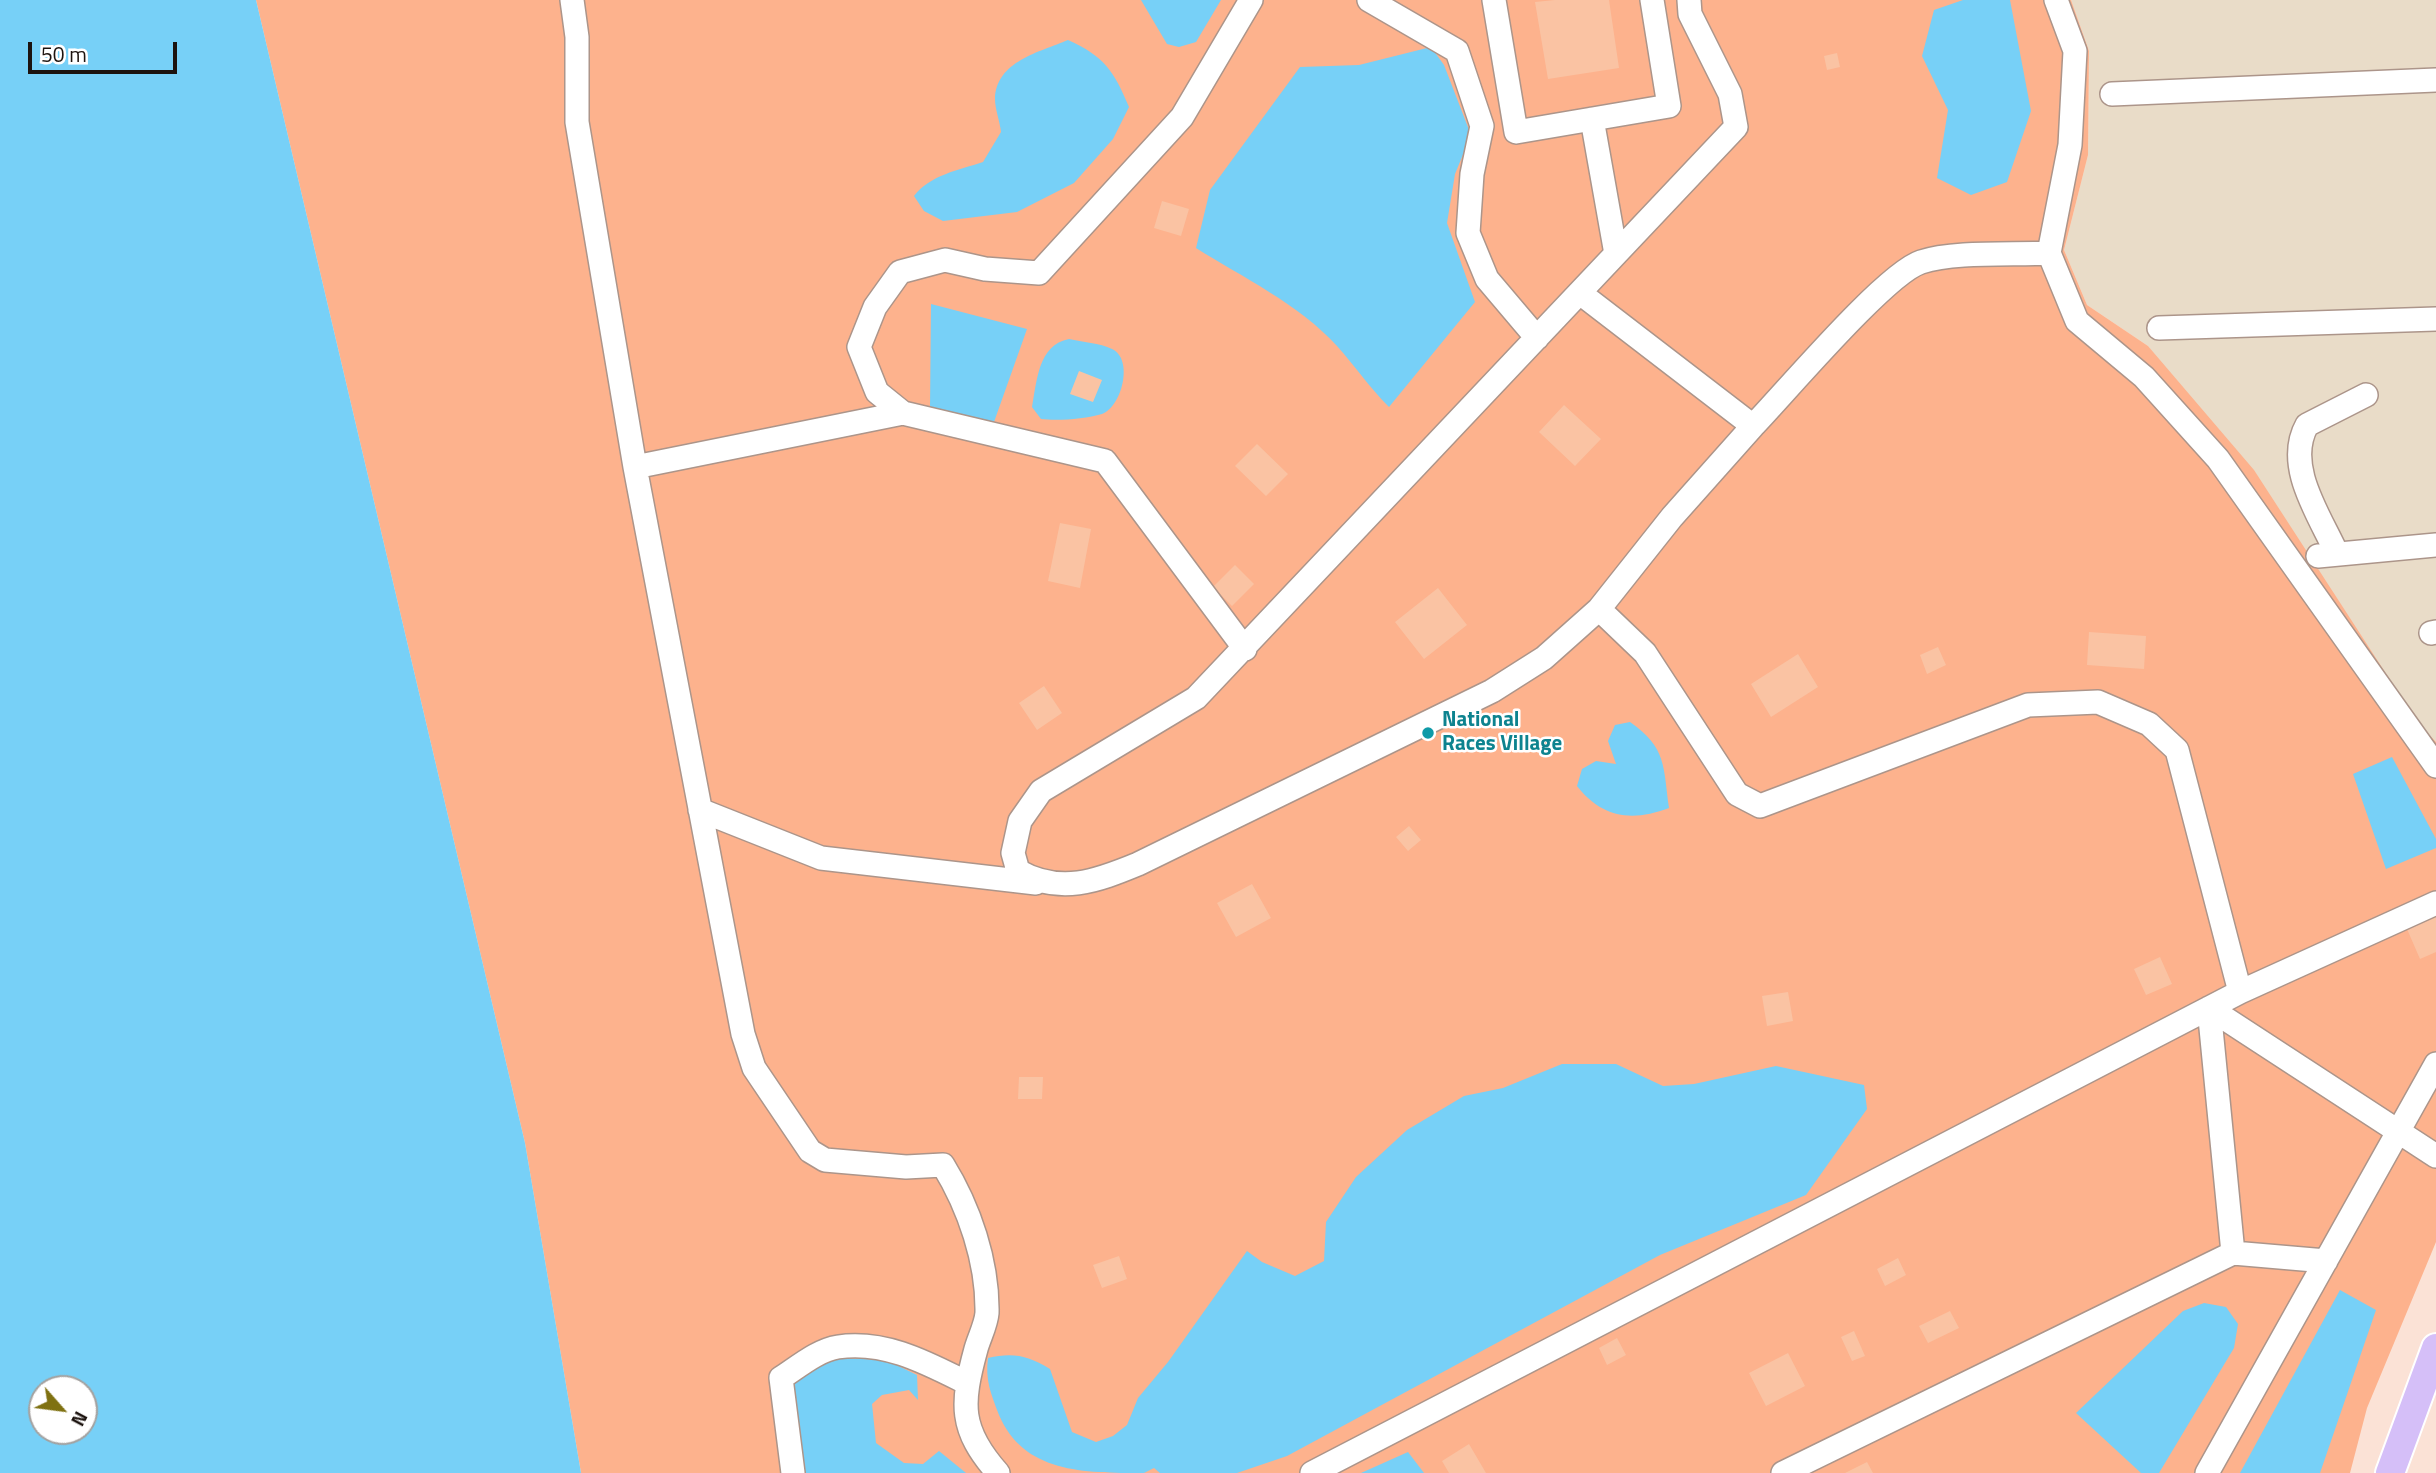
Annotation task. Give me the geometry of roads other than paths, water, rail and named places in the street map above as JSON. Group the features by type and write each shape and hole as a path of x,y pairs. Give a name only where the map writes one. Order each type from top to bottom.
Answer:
{"main road":[{"path":"2390,1473 2436,1348"}],"street":[{"path":"572,0 577,37 577,122 635,467 743,1034 754,1068 810,1151 825,1160 906,1167 943,1165 958,1189 973,1229 987,1315 967,1383 967,1422 977,1449 998,1473"},
{"path":"903,413 877,392 859,346 875,307 900,272 945,260 985,269 1039,272 1182,117 1251,0"},
{"path":"1369,0 1457,51 1482,126 1472,174 1468,233 1487,279 1538,338"},
{"path":"1494,0 1516,132 1669,106 1652,0"},
{"path":"1039,883 1018,871 1013,853 1020,821 1041,791 1196,698 1736,127 1730,94 1690,13 1689,0"},
{"path":"2056,0 2075,51 2070,145 2049,253 2077,321 2144,377 2218,459 2436,766"},
{"path":"2112,94 2436,80"},
{"path":"1592,119 1616,254"},
{"path":"700,810 821,858 1039,883 1078,884 1138,864 1492,691 1544,658 1599,609 1672,517 1753,426 1884,289 1918,263 1938,257 2049,253"},
{"path":"1580,293 1753,426"},
{"path":"2159,328 2436,319"},
{"path":"2366,395 2307,425 2297,449 2299,468 2328,555 2436,545"},
{"path":"635,467 903,413 1105,461 1245,649"},
{"path":"1599,609 1645,653 1737,794 1760,806 2028,705 2098,702 2149,724 2177,750 2240,992"},
{"path":"1312,1473 2240,992 2436,903"},
{"path":"2209,1008 2436,1156"},
{"path":"2209,1008 2233,1253"},
{"path":"2207,1473 2400,1133 2436,1064"},
{"path":"1783,1473 2233,1253 2326,1261"},
{"path":"793,1473 782,1378 805,1361 836,1347 879,1348 920,1359 967,1383"}],"water":[{"path":"0,0 256,0 525,1143 581,1473 0,1473"},
{"path":"1141,0 1221,0 1196,42 1179,47 1167,44"},
{"path":"1963,0 2010,0 2031,111 2007,182 1971,195 1937,178 1948,110 1922,56 1934,10"},
{"path":"1068,40 1099,59 1113,74 1124,94 1129,107 1113,139 1074,183 1017,212 943,221 924,211 914,196 928,183 945,174 983,162 1001,132 995,99 997,86 1003,75 1021,60"},
{"path":"1431,47 1444,65 1471,135 1455,174 1447,223 1475,302 1389,407 1322,331 1270,292 1196,248 1210,190 1300,67 1359,65"},
{"path":"931,304 1027,329 994,422 930,408"},
{"path":"1069,339 1102,345 1119,354 1124,372 1120,393 1109,410 1102,414 1072,419 1041,419 1032,407 1041,366 1051,349"},
{"path":"1630,722 1651,740 1657,750 1664,769 1669,808 1643,815 1618,814 1597,805 1577,786 1582,769 1596,761 1616,764 1608,741 1615,725"},
{"path":"2392,757 2436,839 2436,848 2386,869 2353,774"},
{"path":"1562,1064 1616,1064 1663,1086 1694,1084 1776,1066 1864,1085 1867,1109 1806,1195 1660,1255 1287,1456 1237,1473 1160,1473 1154,1468 1144,1473 1099,1472 1058,1466 1040,1459 1024,1449 1010,1434 991,1394 987,1373 988,1358 1020,1356 1050,1369 1072,1432 1096,1442 1113,1436 1127,1425 1138,1398 1168,1362 1247,1251 1262,1262 1295,1276 1324,1261 1326,1222 1356,1177 1407,1130 1464,1096 1503,1088"},
{"path":"2340,1290 2376,1310 2320,1473 2240,1473"},
{"path":"2204,1303 2226,1307 2238,1324 2234,1348 2159,1473 2141,1473 2076,1413 2183,1311"},
{"path":"838,1358 886,1360 917,1375 918,1400 909,1390 882,1395 872,1404 876,1443 904,1463 923,1464 939,1451 966,1473 802,1473 790,1384 806,1371"},
{"path":"1408,1452 1424,1473 1361,1473"}],"place":[{"name":"National Races Village","path":"1428,733"}]}
